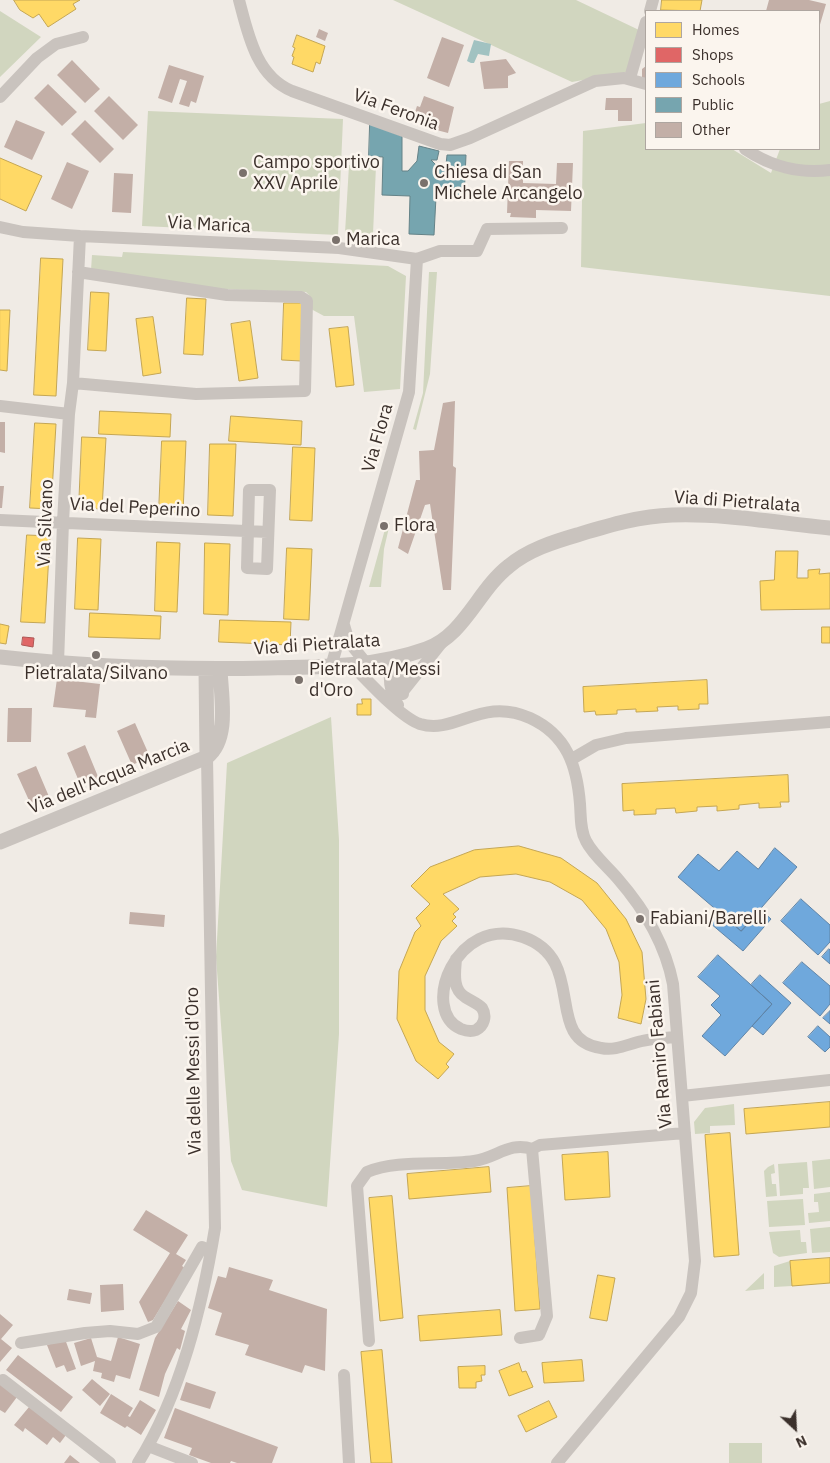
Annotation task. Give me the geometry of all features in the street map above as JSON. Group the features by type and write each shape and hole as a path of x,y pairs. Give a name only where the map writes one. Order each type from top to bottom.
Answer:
{"street":[{"name":"Via Feronia","path":"239,0 257,58 269,76 278,84 292,91 440,144 450,145 470,138 595,80 630,78 645,84"},
{"path":"630,78 645,26"},
{"path":"0,97 37,58 56,44 83,37"},
{"path":"747,150 778,165 794,170 830,170"},
{"name":"Via Marica","path":"0,227 23,232 80,236 339,248 417,259"},
{"path":"417,259 440,251 477,251 487,229 562,228"},
{"name":"Via Silvano","path":"58,663 68,414 73,384 80,236"},
{"name":"Via Flora","path":"332,667 409,392 417,259"},
{"path":"73,384 196,394 305,391 307,301 301,297 227,295 78,272"},
{"path":"0,406 68,414"},
{"path":"249,490 270,490 267,569 246,568 248,531 249,490"},
{"name":"Via di Pietralata","path":"0,657 58,663 213,669 332,667 392,659 423,650 444,641 508,566 537,548 566,538 615,524 672,515 721,517 830,528"},
{"name":"Via del Peperino","path":"0,520 268,532"},
{"path":"344,622 349,642 359,664"},
{"path":"404,690 444,641"},
{"path":"392,659 401,674 404,690 402,711"},
{"path":"392,659 389,670 391,690 402,711"},
{"name":"Via Ramiro Fabiani","path":"359,664 402,711 415,722 434,726 482,712 496,710 513,712 530,718 556,734 572,759 577,778 582,829 587,842 630,893 648,918 663,946 673,984 695,1262 692,1286 688,1302 679,1317 557,1463"},
{"name":"Via dell'Acqua Marcia","path":"0,842 206,757 213,669"},
{"path":"572,759 596,745 626,738 830,722"},
{"name":"Via delle Messi d'Oro","path":"138,1463 148,1446 180,1374 215,1228 216,1196 206,757"},
{"path":"456,959 455,977 458,990 464,997 479,1005 485,1012 482,1025 472,1031 464,1030 455,1025 445,1009 444,986 456,959 466,946 480,938 501,934 524,937 542,948 558,965 570,1026 575,1034 587,1044 611,1049 643,1040 676,1037"},
{"path":"682,1096 830,1080"},
{"path":"532,1149 540,1145 685,1133"},
{"path":"369,1341 357,1186 362,1176 378,1168 473,1162 513,1146 523,1145 532,1149"},
{"path":"520,1338 539,1335 547,1316 532,1149"},
{"path":"21,1344 85,1333 110,1331 138,1334 156,1327 202,1247 211,1251"},
{"path":"344,1375 349,1463"},
{"path":"2,1380 110,1463"},
{"path":"148,1446 192,1463"}],"green space":[{"path":"393,0 576,0 639,30 627,72 572,82"},
{"path":"0,11 41,37 0,77"},
{"path":"830,101 830,296 581,267 583,131 645,123 645,150 734,150 771,173 780,150 820,150 820,104"},
{"name":"Campo sportivo XXV Aprile","path":"148,111 343,119 338,235 142,226"},
{"path":"349,165 376,166 373,234 345,233"},
{"path":"123,252 388,266 406,276 400,389 364,392 354,316 324,316 311,309 309,295 306,292 223,289 91,270 92,255 122,257"},
{"path":"429,272 437,272 430,374 416,430 413,429 423,393"},
{"path":"387,522 390,523 384,549 381,587 369,587"},
{"path":"331,717 339,840 339,1034 327,1207 242,1190 231,1161 216,957 227,763"},
{"path":"734,1104 735,1125 710,1126 710,1133 695,1134 694,1122 705,1108"},
{"path":"830,1159 830,1187 814,1189 812,1161"},
{"path":"807,1162 809,1188 803,1188 803,1194 780,1196 778,1164"},
{"path":"774,1164 775,1173 771,1174 772,1184 776,1184 777,1196 766,1197 764,1171"},
{"path":"830,1192 830,1221 809,1223 808,1213 819,1212 818,1202 814,1202 814,1194"},
{"path":"803,1199 805,1225 769,1227 767,1201"},
{"path":"830,1227 830,1252 812,1253 810,1229"},
{"path":"800,1230 801,1242 806,1242 807,1253 779,1257 773,1253 769,1232"},
{"path":"790,1261 792,1286 774,1287 774,1266"},
{"path":"764,1273 764,1289 745,1291"},
{"path":"729,1443 762,1443 762,1463 729,1463"}],"water":[{"path":"474,40 491,44 489,56 478,54 474,63 471,63 467,61"}],"building: Homes":[{"path":"14,0 80,0 73,4 76,9 48,27 39,14 33,18 20,10"},
{"path":"662,0 702,0 700,10 661,10"},
{"path":"297,35 325,46 320,64 316,62 313,72 292,64 295,48 293,47"},
{"path":"0,158 42,176 26,211 0,199"},
{"path":"41,258 63,259 56,396 34,395"},
{"path":"91,292 109,293 106,351 88,350"},
{"path":"187,298 206,299 203,355 184,354"},
{"path":"284,303 302,303 301,361 282,360"},
{"path":"0,310 10,310 7,371 0,370"},
{"path":"153,317 161,373 143,376 136,319"},
{"path":"250,321 258,378 239,381 231,324"},
{"path":"348,327 354,385 336,387 329,329"},
{"path":"100,411 171,414 170,437 99,434"},
{"path":"231,416 302,421 301,445 229,441"},
{"path":"35,423 56,424 51,509 30,508"},
{"path":"82,437 106,438 102,509 79,508"},
{"path":"162,441 186,441 183,513 159,512"},
{"path":"210,444 236,444 233,516 208,515"},
{"path":"293,447 315,448 312,521 290,520"},
{"path":"27,535 50,536 45,623 21,622"},
{"path":"78,538 101,539 98,610 75,609"},
{"path":"157,542 180,543 177,612 155,611"},
{"path":"205,543 230,544 228,615 204,614"},
{"path":"287,548 312,549 309,620 284,619"},
{"path":"776,551 798,551 797,578 808,578 808,570 820,569 819,574 830,573 830,609 761,610 760,581 774,580"},
{"path":"90,613 161,616 160,639 89,637"},
{"path":"220,620 291,622 290,645 219,642"},
{"path":"0,624 9,626 6,644 0,643"},
{"path":"822,627 830,627 830,643 822,643"},
{"path":"707,680 708,704 699,704 699,709 678,710 678,706 657,707 658,711 636,712 636,709 617,710 617,714 596,715 595,711 584,712 583,687"},
{"path":"362,699 371,699 371,715 357,715 357,704 362,704"},
{"path":"788,775 789,802 780,802 781,807 759,808 759,803 739,805 739,809 717,811 717,806 697,807 697,811 676,813 675,808 656,809 656,814 634,815 634,810 623,811 622,784"},
{"path":"519,846 561,858 597,883 626,919 642,952 646,999 641,1024 618,1018 622,995 619,962 606,929 582,900 550,882 516,874 480,877 443,894 459,909 453,914 456,917 452,921 457,926 441,941 425,976 425,1010 439,1042 454,1054 446,1064 449,1067 438,1079 416,1061 397,1019 399,971 415,932 421,926 416,918 430,904 411,886 430,867 474,850"},
{"path":"830,1102 830,1127 746,1134 744,1109"},
{"path":"730,1133 739,1255 714,1257 705,1135"},
{"path":"608,1152 610,1197 565,1200 562,1155"},
{"path":"489,1167 491,1192 409,1199 407,1174"},
{"path":"531,1186 540,1309 515,1311 507,1188"},
{"path":"392,1196 403,1318 380,1321 369,1198"},
{"path":"830,1258 830,1283 792,1286 790,1261"},
{"path":"598,1275 615,1278 607,1321 590,1318"},
{"path":"500,1310 502,1335 420,1341 418,1316"},
{"path":"382,1350 392,1463 371,1463 361,1352"},
{"path":"582,1360 584,1381 544,1383 542,1363"},
{"path":"519,1363 522,1372 526,1371 533,1387 509,1396 499,1371"},
{"path":"485,1366 485,1375 481,1375 482,1381 476,1382 476,1388 459,1388 458,1367"},
{"path":"549,1401 557,1417 526,1432 518,1416"}],"building: Shops":[{"path":"23,637 34,638 33,647 22,645"}],"building: Schools":[{"path":"775,848 797,867 741,931 678,877 698,854 719,871 737,851 758,869"},
{"path":"801,899 830,925 830,942 818,955 781,921"},
{"path":"761,910 771,919 743,951 710,923 719,912 741,931"},
{"path":"830,950 830,964 822,957"},
{"path":"718,955 772,1004 725,1056 702,1036 721,1015 711,1005 720,996 698,977"},
{"path":"802,962 830,986 830,1004 820,1016 783,983"},
{"path":"760,975 791,1003 763,1035 752,1026 772,1004 751,985"},
{"path":"830,1011 830,1024 823,1018"},
{"path":"818,1026 830,1037 830,1047 825,1052 808,1037"}],"building: Public":[{"name":"Chiesa di San Michele Arcangelo","path":"370,124 402,136 402,171 408,171 417,161 419,146 439,151 437,160 431,160 436,165 446,165 447,155 466,155 464,199 436,197 434,235 409,234 410,196 382,195 383,157 369,156"}],"building: Other":[{"path":"769,0 809,0 826,4 820,25 820,10 766,10"},
{"path":"319,29 328,33 325,41 316,37"},
{"path":"442,37 464,45 449,87 427,78"},
{"path":"506,59 516,73 508,76 508,88 484,89 480,62"},
{"path":"72,60 100,89 85,103 57,75"},
{"path":"169,65 204,76 196,103 191,101 189,107 179,104 187,81 180,79 172,103 158,98"},
{"path":"645,67 645,79 642,77 642,69"},
{"path":"48,84 77,112 62,126 34,98"},
{"path":"109,96 138,125 123,140 94,111"},
{"path":"424,96 454,107 448,133 421,126 422,124 412,121 417,106 420,107"},
{"path":"606,98 632,98 632,121 618,121 618,110 605,110"},
{"path":"16,120 45,132 32,160 4,147"},
{"path":"85,120 114,149 100,163 71,134"},
{"path":"509,161 523,161 523,183 556,184 557,163 573,163 571,211 536,210 536,218 510,217 511,213 507,213"},
{"path":"67,162 89,171 72,209 51,199"},
{"path":"114,173 133,174 131,213 112,212"},
{"path":"455,401 453,466 456,468 451,590 443,590 430,504 425,505 408,554 398,548 416,480 420,480 419,451 434,450 443,403"},
{"path":"0,422 5,422 5,453 0,452"},
{"path":"0,486 4,486 2,508 0,508"},
{"path":"57,679 100,684 96,718 85,717 86,710 53,707"},
{"path":"8,708 32,708 31,742 7,742"},
{"path":"135,723 150,757 132,765 117,731"},
{"path":"85,745 99,779 81,786 67,753"},
{"path":"36,766 50,799 32,807 17,774"},
{"path":"130,912 165,915 164,927 129,924"},
{"path":"146,1210 188,1235 176,1254 186,1260 182,1266 185,1268 153,1320 148,1322 139,1302 170,1253 133,1230"},
{"path":"229,1267 273,1280 269,1290 327,1309 325,1371 305,1365 302,1373 245,1355 249,1345 215,1335 222,1313 208,1308 218,1276 226,1278"},
{"path":"123,1284 124,1310 101,1312 100,1285"},
{"path":"69,1289 92,1293 90,1304 67,1300"},
{"path":"178,1301 191,1310 181,1329 185,1331 180,1350 177,1348 165,1374 159,1397 139,1390 155,1338"},
{"path":"0,1314 13,1325 1,1339 12,1348 0,1362"},
{"path":"118,1337 140,1344 130,1379 116,1375 114,1382 101,1378 102,1373 93,1371 95,1361 81,1366 74,1343 91,1338 97,1357 111,1361"},
{"path":"65,1339 76,1369 67,1372 64,1365 56,1368 47,1345"},
{"path":"18,1355 73,1397 61,1412 6,1370"},
{"path":"92,1379 110,1394 100,1406 82,1390"},
{"path":"186,1382 216,1392 210,1409 180,1400"},
{"path":"0,1384 17,1397 5,1413 0,1410"},
{"path":"111,1394 133,1408 128,1416 130,1417 140,1400 156,1410 141,1435 100,1413"},
{"path":"29,1407 66,1435 60,1443 53,1437 47,1445 25,1428 23,1432 14,1425"},
{"path":"175,1408 278,1447 272,1463 237,1463 231,1461 230,1463 211,1463 189,1455 192,1448 164,1438"},
{"path":"70,1455 80,1463 64,1463"}],"place":[{"name":"Campo sportivo XXV Aprile","path":"243,173"},
{"name":"Chiesa di San Michele Arcangelo","path":"424,183"},
{"name":"Marica","path":"336,240"},
{"name":"Flora","path":"384,526"},
{"name":"Pietralata/Silvano","path":"96,655"},
{"name":"Pietralata/Messi d'Oro","path":"299,680"},
{"name":"Fabiani/Barelli","path":"640,919"}]}
